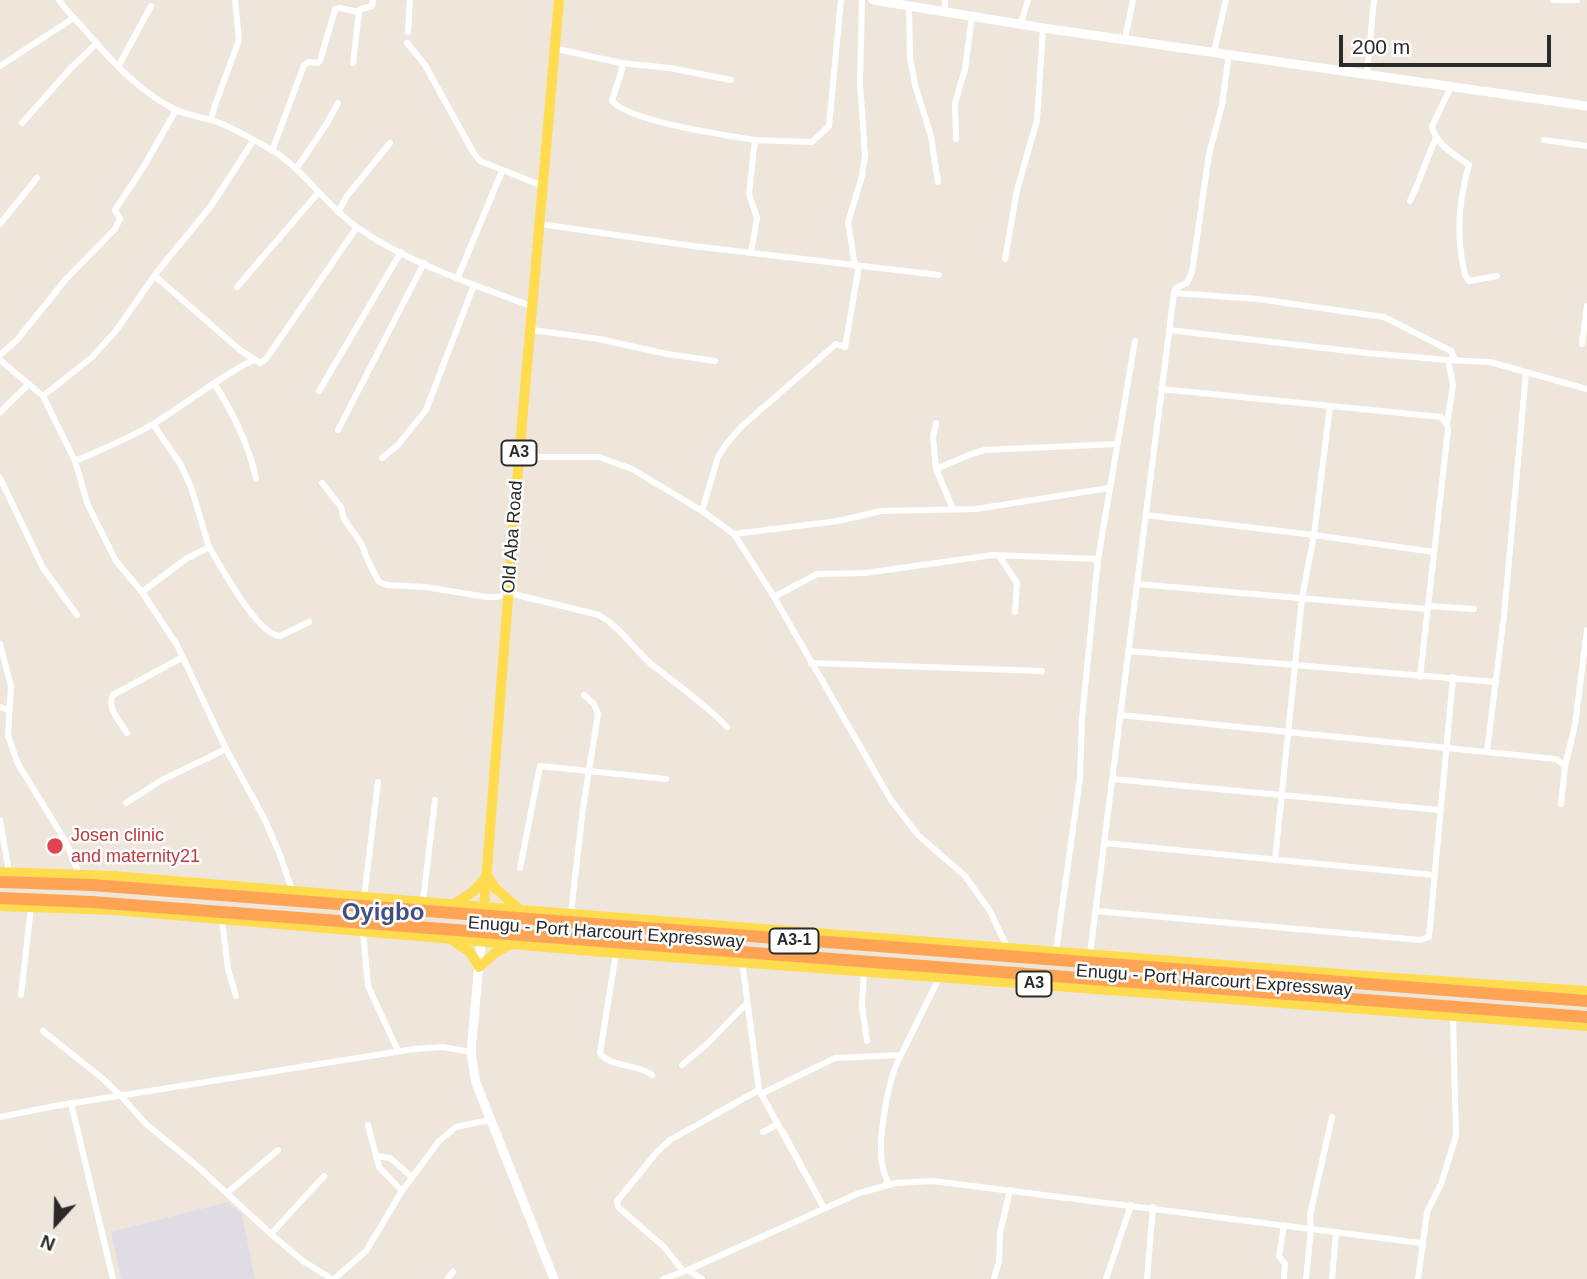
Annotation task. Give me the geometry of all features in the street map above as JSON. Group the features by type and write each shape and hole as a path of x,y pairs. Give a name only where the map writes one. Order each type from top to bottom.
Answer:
{"highway":[{"name":"Enugu - Port Harcourt Expressway","path":"3,876 92,885 158,885 1587,1001"},
{"name":"Enugu - Port Harcourt Expressway","path":"0,898 92,902 1587,1017"},
{"path":"1274,994 1275,977"}],"main road":[{"name":"Old Aba Road","path":"484,907 519,457 557,49 559,0"},
{"name":"Enugu - Port Harcourt Expressway","path":"3,876 79,874 158,885 292,890 521,911 1587,991"},
{"path":"453,905 474,891 487,874 501,895 521,911"},
{"name":"Enugu - Port Harcourt Expressway","path":"0,906 115,910 616,953 1587,1026"},
{"path":"450,939 470,952 480,967 495,953 512,944"}],"street":[{"path":"59,0 72,19 138,86 176,110 211,120 272,151 296,169 318,193 357,227 401,252 474,285 534,307"},
{"path":"211,120 239,40 235,0"},
{"path":"353,63 359,12 372,6 373,0"},
{"path":"408,32 410,0"},
{"path":"621,63 622,69 612,101 617,107 642,118 702,132 755,140 812,142 829,126 841,0"},
{"path":"702,511 715,466 727,443 742,426 836,344 845,347 857,266 848,222 862,176 864,156 860,83 862,0"},
{"path":"873,0 899,2 909,6 1043,28 1587,106"},
{"path":"945,0 945,11"},
{"path":"1021,23 1028,0"},
{"path":"1125,39 1133,0"},
{"path":"1214,51 1226,0"},
{"path":"1367,74 1374,0"},
{"path":"1553,0 1577,0"},
{"path":"119,65 151,6"},
{"path":"909,6 910,57 915,85 931,136 938,182"},
{"path":"272,151 304,65 320,61 335,9 359,12"},
{"path":"956,139 955,103 965,69 972,16"},
{"path":"0,66 72,19"},
{"path":"1005,259 1017,190 1037,120 1043,28"},
{"path":"407,43 425,65 472,152 480,160 502,171 543,187"},
{"path":"22,123 96,44"},
{"path":"557,49 621,63 670,68 731,80"},
{"path":"1090,954 1174,293 1176,288 1191,279 1209,154 1222,105 1229,53"},
{"path":"1451,87 1432,126 1436,138 1452,154 1469,165 1464,181 1458,230 1465,275 1469,281 1497,276"},
{"path":"296,169 338,103"},
{"path":"176,110 115,210 120,219 115,229 66,279 0,358 43,396 75,461 88,505 116,561 142,592 183,657 226,749 265,820 292,890"},
{"path":"1410,201 1422,179 1424,163 1436,138"},
{"path":"751,253 757,218 749,194 755,140"},
{"path":"1544,140 1587,146"},
{"path":"43,396 91,358 115,332 155,276 211,206 253,141"},
{"path":"338,212 347,196 390,143"},
{"path":"458,277 502,171"},
{"path":"0,224 37,178"},
{"path":"237,287 318,193"},
{"path":"540,224 939,275"},
{"path":"155,276 253,360 260,363 266,359 357,227"},
{"path":"319,391 401,252"},
{"path":"338,430 424,263"},
{"path":"382,458 398,445 426,410 474,285"},
{"path":"1174,293 1258,299 1384,317 1451,351 1453,385 1420,677"},
{"path":"1582,344 1587,306"},
{"path":"532,330 599,339 715,361"},
{"path":"1169,330 1367,353 1490,362 1587,390"},
{"path":"1056,951 1080,778 1082,718 1098,559 1135,341"},
{"path":"75,461 153,424 253,360"},
{"path":"1487,751 1504,616 1526,372"},
{"path":"214,383 242,432 256,478"},
{"path":"0,412 29,384"},
{"path":"1161,389 1441,417 1447,425"},
{"path":"1275,860 1302,598 1314,535 1330,405"},
{"path":"936,423 933,438 936,469 953,509"},
{"path":"153,424 181,465 191,487 209,547 239,596 264,628 275,636 280,636 309,622"},
{"path":"936,469 985,450 1117,443"},
{"path":"519,457 599,457 632,469 702,511 734,534 774,597 891,800 918,835 965,876 990,911 1007,947"},
{"path":"0,478 43,568 77,615"},
{"path":"322,484 341,507 344,519 361,543 379,582 486,597 509,593 599,615 610,622 649,662 691,694 727,727"},
{"path":"734,534 838,521 881,511 992,507 1109,488"},
{"path":"1146,515 1434,552"},
{"path":"142,592 186,559 209,547"},
{"path":"774,597 817,574 865,573 999,556 1098,559"},
{"path":"999,556 1017,583 1016,612"},
{"path":"1137,584 1428,608 1474,609"},
{"path":"1561,804 1565,766 1575,725 1587,630"},
{"path":"0,644 11,686 8,737 18,764 66,842 79,874"},
{"path":"1129,651 1496,682"},
{"path":"127,733 111,707 110,700 113,695 183,657"},
{"path":"811,663 1042,671"},
{"path":"1096,911 1419,940 1429,937 1452,677"},
{"path":"570,913 581,819 598,714 594,704 584,695"},
{"path":"0,707 10,711"},
{"path":"1120,715 1487,751 1556,759 1565,766"},
{"path":"126,803 162,780 226,749"},
{"path":"520,868 540,766 666,779"},
{"path":"1112,779 1439,810"},
{"path":"364,898 378,782"},
{"path":"423,901 435,800"},
{"path":"0,820 3,876"},
{"path":"1104,843 1434,875"},
{"path":"21,995 31,907"},
{"path":"222,920 228,969 236,996"},
{"path":"363,932 368,986 398,1051"},
{"path":"481,942 471,1052 476,1083 554,1279"},
{"path":"616,953 600,1053 606,1059 638,1067 652,1075"},
{"path":"742,961 761,1091 824,1208"},
{"path":"864,971 862,1006 867,1041"},
{"path":"888,1184 881,1161 888,1088 893,1069 940,976"},
{"path":"682,1065 747,1003"},
{"path":"1418,1279 1427,1212 1441,1184 1456,1136 1453,1017"},
{"path":"43,1031 121,1096 146,1124 271,1234 303,1261 333,1279 366,1251 402,1191 448,1132 456,1127 489,1120"},
{"path":"0,1117 71,1103 398,1051 443,1047 471,1052"},
{"path":"702,1279 686,1271 664,1247 618,1207 617,1201 657,1152 670,1140 715,1114 835,1058 901,1055"},
{"path":"71,1103 113,1279"},
{"path":"1306,1279 1310,1215 1332,1117"},
{"path":"763,1132 778,1124"},
{"path":"368,1125 381,1173 402,1191"},
{"path":"227,1193 278,1150"},
{"path":"376,1156 390,1158 412,1177"},
{"path":"271,1234 324,1176"},
{"path":"663,1279 859,1193 888,1184 911,1181 933,1181 1153,1207 1421,1243"},
{"path":"993,1279 999,1261 1000,1233 1010,1190"},
{"path":"1106,1279 1131,1205"},
{"path":"1147,1279 1153,1207"},
{"path":"1284,1225 1279,1256 1285,1264 1284,1279"},
{"path":"1332,1279 1336,1232"},
{"path":"447,1279 453,1272"}],"shaded area":[{"path":"228,1202 242,1215 255,1279 121,1279 111,1232"}],"place":[{"name":"Josen clinic and maternity21","path":"55,846"}],"district":[{"name":"Oyigbo","path":"383,913"}]}
